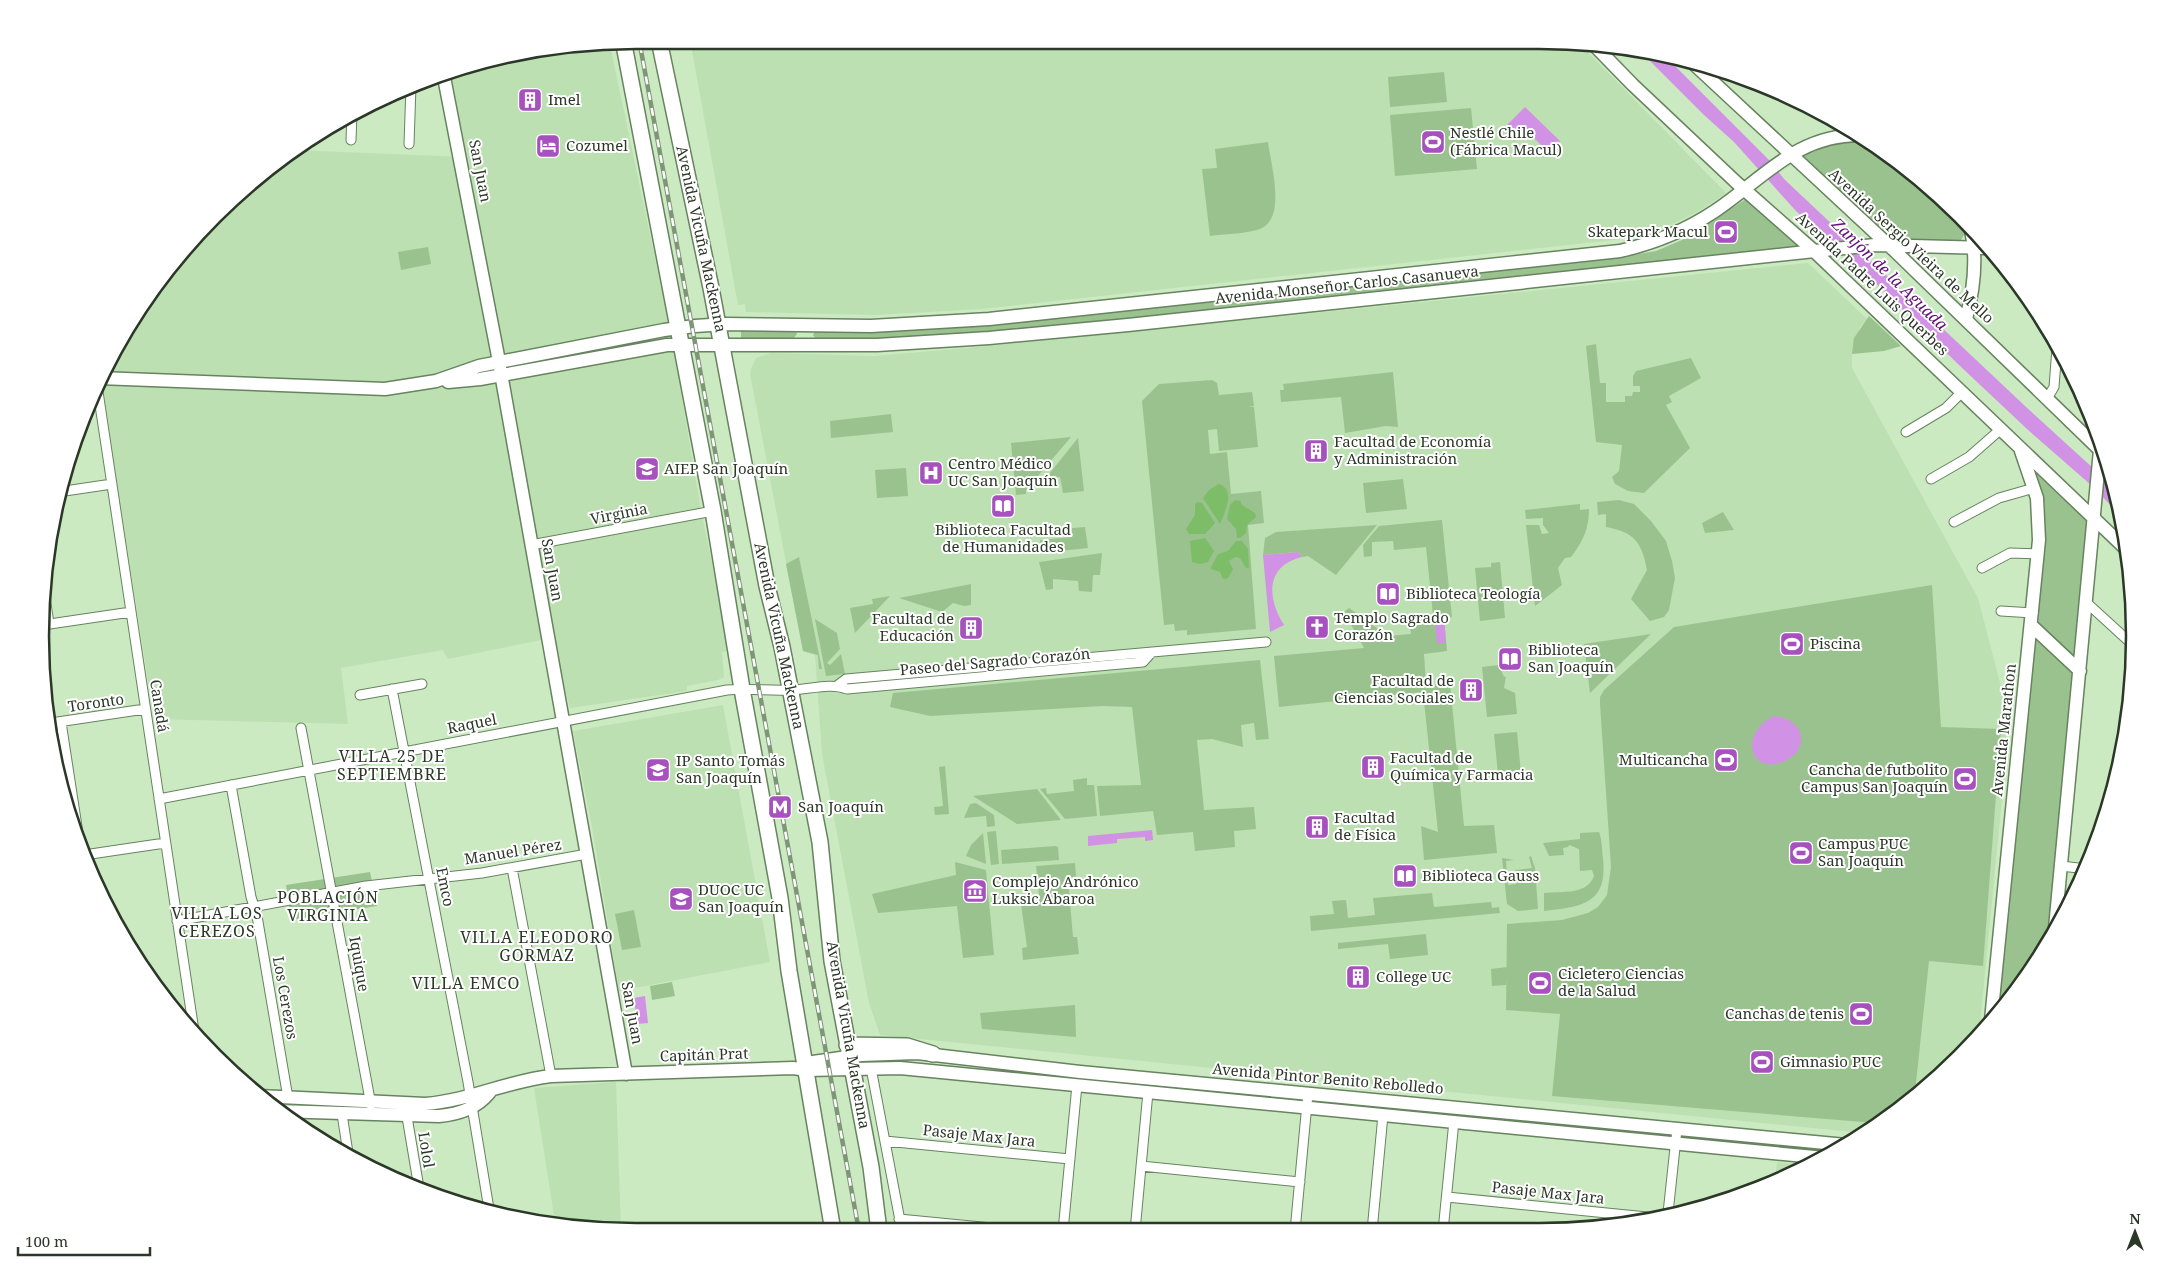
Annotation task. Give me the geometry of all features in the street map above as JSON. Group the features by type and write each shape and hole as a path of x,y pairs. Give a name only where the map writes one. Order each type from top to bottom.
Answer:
{"main road":[{"path":"625,49 713,511 742,689 780,898 789,972 832,1223"},
{"name":"Avenida Vicuña Mackenna","path":"661,49 715,345 791,690 822,851 832,961 874,1182 878,1223"},
{"name":"Avenida Padre Luis Querbes","path":"1602,53 1633,85 1745,190 1819,250 2018,446 2095,512 2118,541"},
{"name":"Avenida Sergio Vieira de Mello","path":"1703,73 1786,158 1888,245 2091,436"},
{"name":"San Juan","path":"445,81 500,369 626,1074"},
{"name":"Avenida Monseñor Carlos Casanueva","path":"500,369 677,328 712,325 871,326 988,319 1620,251 1672,236 1697,222 1802,148 1828,138 1848,137"},
{"name":"Avenida Monseñor Carlos Casanueva","path":"500,369 642,348 680,345 883,344 989,338 1128,325 1819,250 1969,237"},
{"path":"1966,320 1973,284 1974,242"},
{"path":"108,378 372,389 436,381 453,381 500,369"},
{"name":"Avenida Marathon","path":"1992,1009 2038,554 2039,516 2034,488 2018,446"},
{"path":"2056,914 2100,464"},
{"path":"2092,545 2114,537"},
{"path":"2032,619 2080,671"},
{"path":"850,1057 907,1046 933,1054"},
{"name":"Avenida Pintor Benito Rebolledo","path":"933,1054 1080,1072 1835,1144"},
{"name":"Avenida Pintor Benito Rebolledo","path":"805,1067 850,1057 871,1068 953,1073 1811,1157"},
{"path":"953,1073 954,1057"},
{"name":"Capitán Prat","path":"273,1097 371,1109 407,1117 449,1115 491,1091 524,1080 551,1076 805,1067"},
{"name":"Capitán Prat","path":"293,1112 342,1114 371,1109 471,1102"}],"street":[{"path":"409,144 411,93"},
{"path":"351,140 352,122"},
{"path":"2048,397 2054,387 2057,359"},
{"path":"1906,432 1946,408 1962,392"},
{"name":"Canadá","path":"99,398 192,1021"},
{"path":"1931,479 1969,457 2001,429"},
{"path":"67,491 112,484"},
{"path":"1954,522 1999,498 2034,488"},
{"name":"Virginia","path":"531,545 713,511"},
{"path":"1982,568 2010,553 2038,554"},
{"path":"2087,603 2126,639"},
{"path":"2001,611 2032,619"},
{"path":"49,624 131,612"},
{"name":"Paseo del Sagrado Corazón","path":"791,690 838,685 847,689 1143,662 1152,652 1266,642"},
{"path":"360,695 422,684"},
{"name":"Emco","path":"392,689 471,1102 488,1204"},
{"name":"Raquel","path":"159,799 563,721 742,689 791,690"},
{"name":"Toronto","path":"56,723 146,710"},
{"path":"61,722 73,803"},
{"name":"Iquique","path":"301,728 371,1109"},
{"name":"Los Cerezos","path":"231,785 288,1098"},
{"path":"91,854 166,844"},
{"name":"Manuel Pérez","path":"177,921 332,892 512,868 587,854"},
{"path":"2061,866 2079,868"},
{"path":"512,868 551,1076"},
{"path":"871,1068 900,1223"},
{"path":"1064,1223 1077,1085"},
{"path":"1135,1223 1148,1092"},
{"path":"1296,1223 1308,1093"},
{"path":"342,1114 347,1148"},
{"path":"1373,1223 1383,1115"},
{"name":"Lolol","path":"407,1117 417,1181"},
{"path":"1444,1223 1454,1122"},
{"path":"1669,1208 1677,1129"},
{"name":"Pasaje Max Jara","path":"885,1141 1070,1159"},
{"path":"1141,1166 1300,1182"},
{"name":"Pasaje Max Jara","path":"1447,1197 1632,1215"},
{"path":"899,1219 940,1223"}],"shaded area":[{"name":"Nestlé Chile (Fábrica Macul)","path":"692,49 1539,49 1587,51 1726,193 1701,210 1675,223 1645,234 1614,240 982,309 875,315 746,312 745,304 738,305"},
{"path":"611,50 671,334 701,510 730,650 722,652 724,677 687,686 687,691 570,708 551,638 448,659 443,650 341,668 348,724 154,719 102,391 127,342 170,279 194,249 249,194 307,150 463,157 449,79 521,60 559,54"},
{"path":"1648,59 1674,65 1770,161 1784,179 2094,469 2105,480 2111,506 2091,485 2027,429 1959,365 1854,262 1796,211 1734,142"},
{"name":"Nestlé Chile (Fábrica Macul)","path":"1444,72 1447,102 1390,107 1388,77"},
{"path":"1525,107 1560,141 1548,152 1526,130 1514,141 1502,130"},
{"name":"Nestlé Chile (Fábrica Macul)","path":"1471,108 1477,169 1395,176 1390,115"},
{"path":"1268,142 1275,192 1275,205 1272,216 1266,225 1257,230 1210,236 1202,169 1217,168 1215,149"},
{"path":"1838,142 1857,143 1926,194 1965,233 1960,242 1890,241 1796,155"},
{"path":"1746,199 1798,245 1795,250 990,334 895,339 816,339 813,335 815,331 989,325 1609,259 1656,251 1682,240"},
{"path":"428,247 431,264 401,270 398,252"},
{"path":"1808,263 1867,319 1860,327 1852,354 1852,368 1978,598 2005,702 2006,747 2003,788 1980,1024 1926,1078 1896,1102 1853,1132 880,1035 869,1003 822,754 815,655 803,651 750,374 756,358 771,353 874,356"},
{"path":"1869,316 1901,346 1884,351 1852,354 1854,338"},
{"path":"741,328 796,331 797,334 793,339 741,340"},
{"path":"1596,344 1600,383 1606,383 1606,402 1625,402 1625,396 1632,396 1633,392 1640,392 1640,386 1633,386 1633,376 1636,371 1691,358 1701,378 1669,396 1672,402 1666,405 1690,448 1644,493 1628,491 1615,484 1612,477 1619,471 1622,445 1596,442 1586,346"},
{"path":"1393,372 1398,427 1386,426 1345,433 1341,397 1281,402 1280,390 1284,390 1283,384"},
{"path":"1212,380 1217,383 1219,395 1252,392 1254,406 1249,407 1254,407 1258,447 1219,451 1217,429 1208,430 1210,454 1227,452 1231,494 1261,491 1264,523 1248,525 1256,629 1187,635 1187,630 1175,631 1174,624 1164,625 1142,401 1159,384"},
{"path":"891,414 893,432 831,438 830,421"},
{"path":"1071,437 1026,490 1026,494 1016,495 1011,443"},
{"path":"1078,438 1084,491 1063,493 1060,477 1045,479"},
{"path":"906,468 908,496 877,498 875,470"},
{"path":"2035,470 2089,521 2051,924 2027,962 1997,1003 2045,540 2045,505"},
{"path":"1403,479 1407,509 1366,513 1363,483"},
{"path":"1619,500 1634,504 1651,521 1666,541 1675,578 1669,610 1664,617 1650,621 1631,599 1647,570 1639,545 1630,535 1606,527 1606,514 1598,515 1597,502"},
{"path":"1580,504 1580,510 1589,509 1588,523 1579,546 1571,557 1565,558 1558,568 1562,585 1535,606 1526,525 1539,525 1542,534 1549,533 1543,525 1543,518 1526,519 1525,510"},
{"path":"1723,512 1734,530 1705,533 1702,523"},
{"path":"1442,520 1452,617 1444,618 1447,651 1424,654 1426,685 1450,683 1464,826 1494,825 1497,853 1424,860 1421,826 1438,832 1423,692 1279,707 1274,656 1364,648 1344,612 1349,608 1388,636 1411,634 1409,617 1433,615 1426,547 1394,550 1393,541 1372,542 1372,556 1364,557 1363,545 1379,526"},
{"path":"1377,525 1336,575 1308,556 1302,557 1298,552 1263,555 1265,538 1276,532"},
{"path":"1085,527 1088,548 1041,553 1040,540 1072,537 1072,528"},
{"path":"1298,552 1302,557 1290,561 1276,575 1272,594 1278,615 1284,625 1270,632 1263,555"},
{"path":"1102,553 1100,575 1093,575 1092,592 1079,591 1078,581 1053,579 1053,589 1046,590 1039,562"},
{"path":"799,557 822,669 819,669 818,655 803,651 786,564"},
{"path":"1500,562 1505,618 1480,621 1475,568 1491,567 1491,563"},
{"path":"971,584 971,605 964,606 953,603 942,612 899,598"},
{"name":"Campus PUC San Joaquín","path":"1932,585 1941,727 2001,729 1983,966 1929,961 1916,1086 1867,1122 1552,1096 1560,1014 1506,1010 1507,924 1562,920 1588,913 1598,907 1607,895 1611,867 1600,697 1604,690 1674,627"},
{"path":"890,596 855,633 850,608 873,604 872,599"},
{"path":"1444,614 1446,643 1437,643 1434,615"},
{"path":"815,619 837,633 840,649 827,663 830,665 841,654 845,674 826,676"},
{"path":"1651,634 1590,693 1584,644"},
{"path":"1260,660 1269,739 1256,740 1254,723 1241,725 1243,747 1212,739 1197,740 1204,810 1254,807 1256,829 1234,831 1235,847 1195,851 1193,832 1157,835 1153,811 1100,816 1097,786 1141,785 1132,707 1103,706 930,716 890,707 893,693"},
{"path":"1499,665 1504,677 1506,676 1504,688 1515,693 1517,714 1487,717 1482,667"},
{"path":"723,705 770,962 619,991 592,827 573,731"},
{"path":"1775,716 1788,720 1797,727 1800,732 1801,743 1795,754 1785,761 1773,764 1761,763 1753,753 1753,740 1759,728"},
{"path":"1517,732 1521,773 1498,774 1494,734"},
{"path":"945,766 949,814 935,815 934,807 943,806 939,767"},
{"path":"1087,778 1087,785 1094,785 1097,816 1065,819 1040,789 1046,788 1047,794 1074,791 1073,780"},
{"path":"1037,789 1061,820 1017,824 973,796"},
{"path":"976,803 994,815 995,826 987,827 986,816 964,818 970,804"},
{"path":"1152,830 1153,840 1145,841 1145,837 1117,839 1117,843 1088,846 1088,836"},
{"path":"996,831 999,864 991,865 987,832"},
{"path":"1599,832 1602,845 1603,874 1601,886 1596,894 1580,905 1544,911 1544,893 1580,889 1591,882 1594,876 1592,870 1580,871 1579,849 1569,845 1563,848 1564,855 1549,856 1543,843 1580,839 1580,833"},
{"path":"983,833 986,864 966,856 971,845"},
{"path":"1058,847 1059,860 1002,864 1001,850"},
{"path":"1531,856 1535,868 1538,909 1518,911 1507,904 1502,858 1514,860 1506,861 1508,885 1516,884 1515,870 1532,868 1529,857"},
{"path":"955,862 986,870 994,955 963,958 957,906 878,913 872,894 956,875"},
{"path":"1075,863 1076,876 1068,879 1073,937 1077,937 1079,954 1023,960 1022,948 1027,947 1020,897 1039,895 1036,866"},
{"path":"370,872 377,906 291,920 286,885"},
{"path":"1432,893 1434,907 1491,902 1492,908 1499,907 1500,913 1311,931 1310,916 1334,914 1332,901 1346,900 1348,918 1375,915 1373,898"},
{"path":"634,910 641,947 622,950 615,914"},
{"path":"1426,934 1428,955 1390,959 1388,944 1338,949 1338,943"},
{"path":"1507,967 1506,985 1492,986 1491,969"},
{"path":"672,982 675,996 652,1000 650,986"},
{"path":"645,996 648,1023 637,1024 634,998"},
{"path":"1075,1005 1076,1037 982,1029 980,1013"},
{"path":"1054,1075 1294,1098 1294,1104 1054,1080"},
{"path":"616,1082 621,1223 554,1217 534,1088"},
{"path":"1327,1100 1663,1134 1663,1137 1328,1105"},
{"path":"1693,1134 1828,1148 1817,1154 1693,1141"},
{"path":"1777,1162 1796,1165 1776,1174"}],"green space":[{"path":"1219,484 1227,491 1228,496 1228,502 1220,524 1203,498 1209,490"},
{"path":"1235,500 1240,501 1242,505 1255,513 1256,517 1247,525 1246,533 1240,538 1237,538 1236,529 1227,519 1230,505"},
{"path":"1198,502 1202,503 1215,523 1205,534 1189,534 1186,529 1195,515 1195,504"},
{"path":"1205,538 1214,551 1208,562 1200,564 1192,562 1190,541"},
{"path":"1236,541 1242,541 1248,549 1249,568 1246,568 1240,558 1235,557 1229,561 1233,569 1228,578 1223,579 1220,572 1211,569 1211,567 1218,554 1228,551"}],"railway":[{"path":"641,49 858,1223"}],"place":[{"name":"Imel","path":"530,100"},
{"name":"Nestlé Chile (Fábrica Macul)","path":"1433,142"},
{"name":"Cozumel","path":"548,146"},
{"name":"Skatepark Macul","path":"1726,232"},
{"name":"Facultad de Economía y Administración","path":"1316,451"},
{"name":"AIEP San Joaquín","path":"647,469"},
{"name":"Centro Médico UC San Joaquín","path":"931,473"},
{"name":"Biblioteca Facultad de Humanidades","path":"1003,506"},
{"name":"Biblioteca Teología","path":"1388,594"},
{"name":"Templo Sagrado Corazón","path":"1317,627"},
{"name":"Facultad de Educación","path":"971,628"},
{"name":"Piscina","path":"1792,644"},
{"name":"Biblioteca San Joaquín","path":"1510,659"},
{"name":"Facultad de Ciencias Sociales","path":"1471,690"},
{"name":"Multicancha","path":"1726,760"},
{"name":"Facultad de Química y Farmacia","path":"1373,767"},
{"name":"IP Santo Tomás San Joaquín","path":"658,770"},
{"name":"Cancha de futbolito Campus San Joaquín","path":"1965,779"},
{"name":"San Joaquín","path":"780,807"},
{"name":"Facultad de Física","path":"1317,827"},
{"name":"Campus PUC San Joaquín","path":"1801,853"},
{"name":"Biblioteca Gauss","path":"1405,876"},
{"name":"Complejo Andrónico Luksic Abaroa","path":"975,891"},
{"name":"DUOC UC San Joaquín","path":"681,899"},
{"name":"College UC","path":"1358,977"},
{"name":"Cicletero Ciencias de la Salud","path":"1540,983"},
{"name":"Canchas de tenis","path":"1861,1014"},
{"name":"Gimnasio PUC","path":"1762,1062"}],"district":[{"name":"VILLA 25 DE SEPTIEMBRE","path":"392,765"},
{"name":"POBLACIÓN VIRGINIA","path":"328,906"},
{"name":"VILLA LOS CEREZOS","path":"217,922"},
{"name":"VILLA ELEODORO GORMAZ","path":"537,946"},
{"name":"VILLA EMCO","path":"466,983"}],"water label":[{"name":"Zanjón de la Aguada","path":"1890,274"}]}
